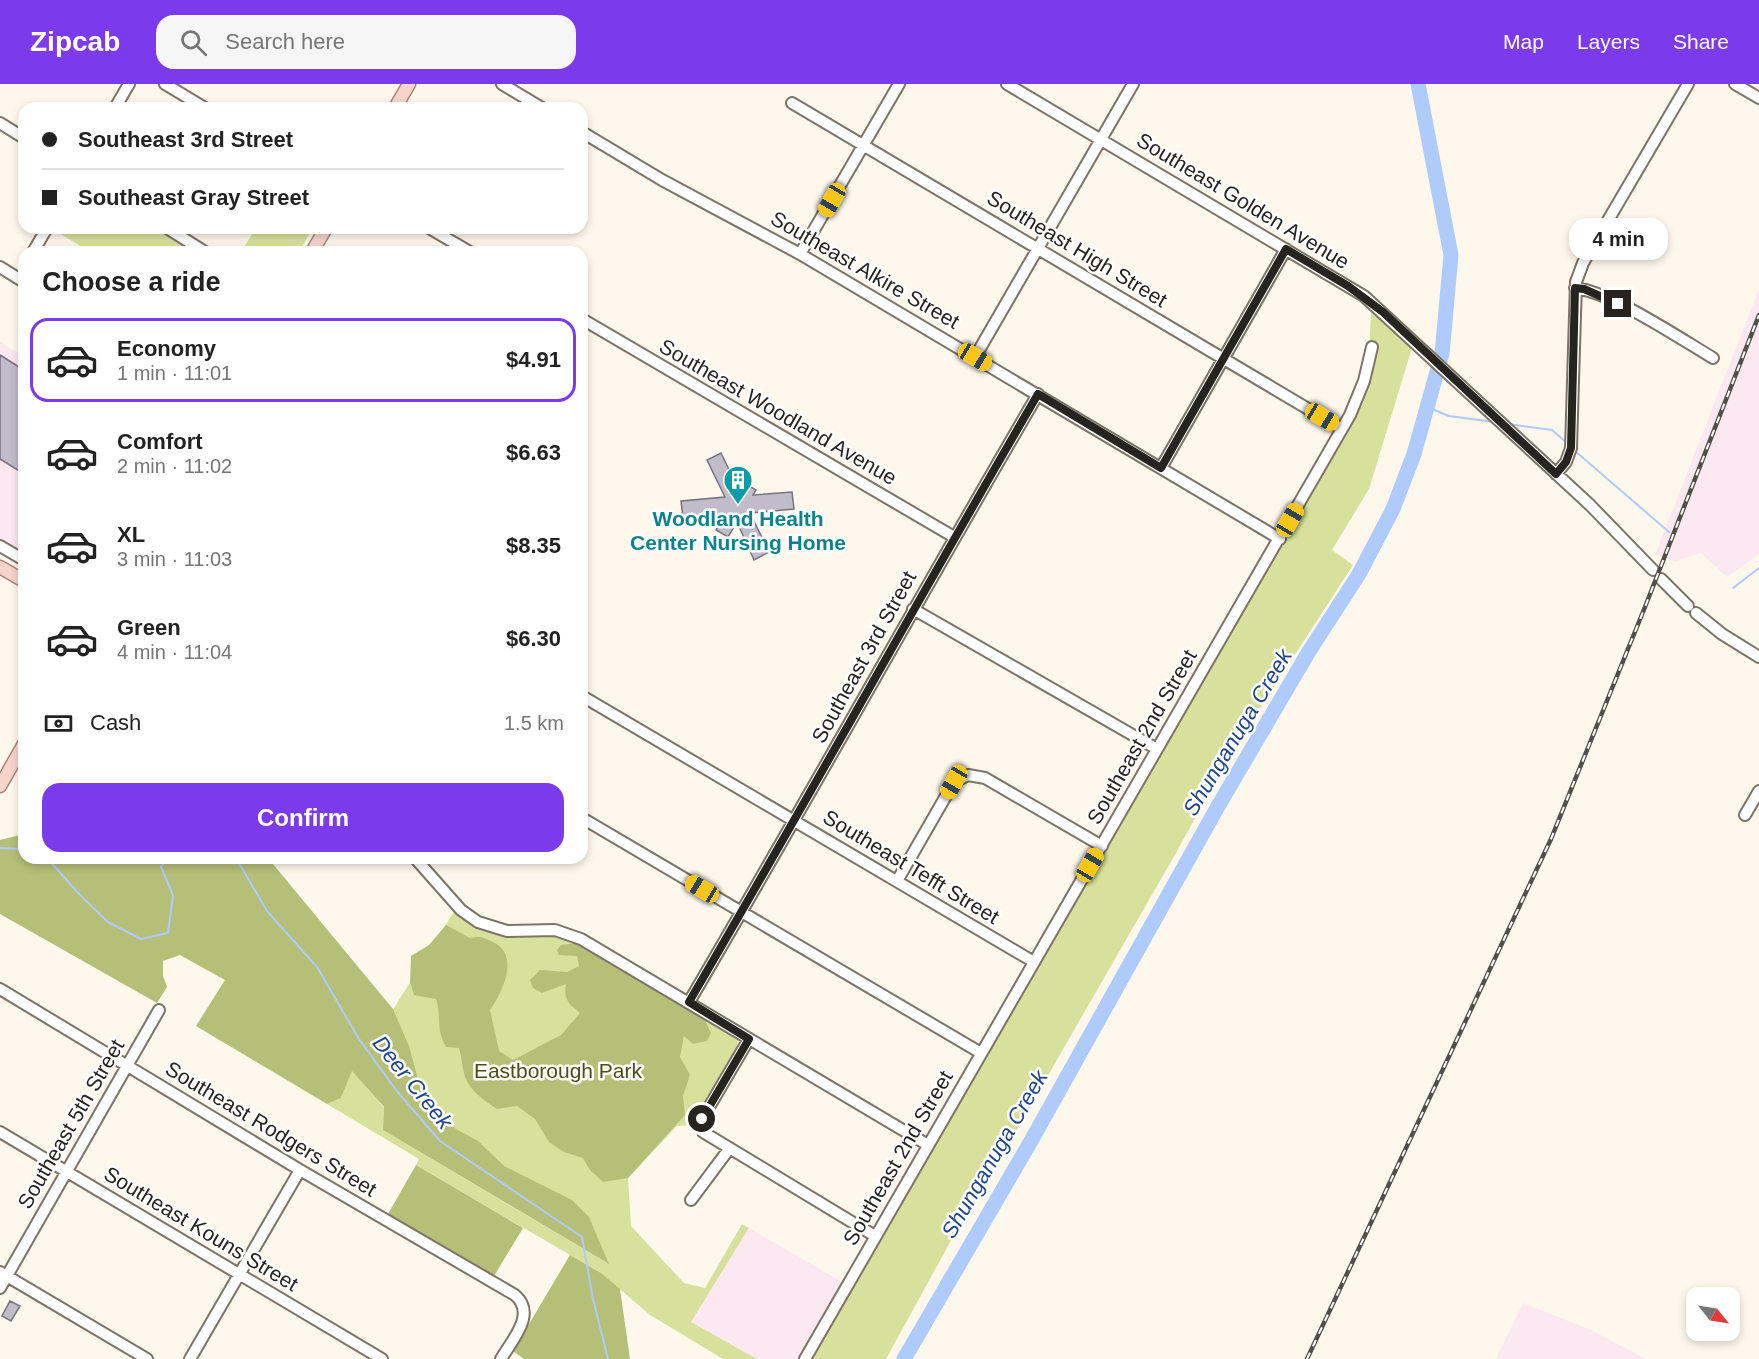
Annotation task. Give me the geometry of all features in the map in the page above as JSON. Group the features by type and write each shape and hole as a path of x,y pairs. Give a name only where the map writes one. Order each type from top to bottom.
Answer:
{"main road":[{"path":"397,102 404,86"},
{"path":"0,567 18,578"},
{"path":"0,786 18,754"}],"street":[{"path":"118,102 129,84"},
{"path":"165,84 195,102"},
{"path":"502,84 532,102"},
{"path":"800,254 899,84"},
{"name":"Southeast Golden Avenue","path":"1007,84 1348,286 1383,312 1484,405 1653,570"},
{"path":"975,357 1133,84"},
{"path":"1556,474 1566,462 1571,448 1575,288 1583,263 1688,84"},
{"path":"1735,84 1759,98"},
{"name":"Southeast High Street","path":"792,103 1342,429"},
{"path":"0,123 18,134"},
{"name":"Southeast Alkire Street","path":"588,136 662,180 800,254 1280,538"},
{"path":"176,234 196,246"},
{"path":"439,234 460,246"},
{"path":"1161,468 1286,249"},
{"path":"0,267 18,278"},
{"path":"1575,288 1584,289 1610,300 1713,358"},
{"name":"Southeast Woodland Avenue","path":"588,323 954,537"},
{"name":"Southeast 2nd Street","path":"805,1359 1342,429 1364,381 1372,347"},
{"name":"Southeast 3rd Street","path":"689,1002 795,822 913,609 1038,394"},
{"path":"0,546 18,556"},
{"path":"0,562 18,572"},
{"path":"1661,579 1722,634 1759,657"},
{"path":"913,609 1157,749"},
{"name":"Southeast Tefft Street","path":"588,700 1034,963"},
{"path":"897,881 954,782 968,775 985,778 1102,846"},
{"path":"1745,815 1759,791"},
{"path":"588,822 981,1053"},
{"path":"419,864 461,910 478,922 507,931 542,929 568,933 689,1002 928,1145"},
{"name":"Southeast Rodgers Street","path":"0,989 300,1170 515,1295 523,1303 524,1319 501,1359"},
{"name":"Southeast 5th Street","path":"0,1288 4,1274 66,1172 159,1010"},
{"path":"749,1039 702,1119 702,1128 708,1136 875,1236"},
{"name":"Southeast Kouns Street","path":"0,1132 382,1359"},
{"path":"691,1200 729,1149"},
{"path":"190,1359 300,1170"},
{"path":"4,1274 147,1359"}],"shaded area":[{"path":"1759,289 1759,554 1727,577 1701,553 1675,561 1655,555"},
{"path":"0,342 18,353 18,550 0,540"},
{"path":"749,1228 842,1282 798,1359 757,1359 691,1322"},
{"path":"1523,1303 1591,1330 1646,1359 1496,1359"}],"green space":[{"path":"61,234 170,234 189,246 80,246"},
{"path":"252,234 310,234 302,246 245,246"},
{"path":"1371,309 1412,348 1369,489 1332,550 1353,565 1228,758 993,1171 967,1198 959,1226 886,1359 810,1359 1360,406 1368,383"},
{"path":"18,836 18,864 273,864 393,1009 409,1046 422,1094 456,1129 478,1141 504,1166 572,1200 589,1217 609,1264 383,1130 384,1107 352,1071 341,1098 327,1104 196,1026 225,980 180,955 163,961 163,976 167,987 157,1003 0,914 0,840"},
{"name":"Eastborough Park","path":"455,910 478,927 501,935 563,936 738,1039 732,1059 703,1103 696,1125 677,1126 628,1178 631,1226 684,1283 705,1288 742,1224 749,1228 691,1322 757,1359 723,1359 650,1315 601,1273 416,1165 419,1159 327,1104 341,1098 352,1070 384,1108 383,1130 607,1263 446,1140 371,1045"},
{"path":"446,925 470,938 481,937 493,942 506,956 508,965 504,984 490,1010 499,1051 513,1060 561,1035 580,1013 568,1001 565,994 566,984 542,993 533,988 530,980 540,970 567,972 579,966 577,956 559,955 557,950 561,945 576,943 704,1018 711,1033 707,1041 693,1044 684,1036 680,1057 690,1075 683,1096 685,1115 628,1178 603,1182 590,1170 583,1158 564,1152 549,1142 535,1119 517,1106 497,1109 471,1087 465,1077 459,1048 446,1047 443,1040 436,999 414,995 410,982 411,956 429,945"},
{"path":"416,1165 523,1228 494,1276 388,1214"},
{"path":"570,1255 601,1273 620,1289 630,1359 524,1359 513,1351"}],"building":[{"path":"0,355 18,366 18,470 0,459"},
{"name":"Woodland Health Center Nursing Home","path":"721,453 739,490 743,482 756,490 753,495 792,492 794,509 750,513 769,552 754,560 737,522 728,537 716,530 724,515 683,518 681,501 725,497 707,460"},
{"path":"10,1301 20,1306 11,1321 2,1316"}],"waterway":[{"name":"Shunganuga Creek","path":"904,1359 1031,1141 1217,808 1308,653 1359,574 1393,509 1414,454 1442,354 1451,255 1418,84"},
{"path":"1427,407 1449,416 1494,422"},
{"path":"1508,424 1552,430 1567,443"},
{"path":"1575,451 1669,532"},
{"path":"1733,588 1759,568"},
{"name":"Deer Creek","path":"0,848 18,849"},
{"name":"Deer Creek","path":"52,864 108,922 141,939 168,933 173,895 161,867 163,864"},
{"name":"Deer Creek","path":"240,864 267,911 317,967 359,1039 396,1090 440,1141 582,1237 593,1299 608,1359"}],"railway":[{"path":"1307,1359 1551,839 1759,315"}],"place":[{"name":"Woodland Health Center Nursing Home","path":"738,506"}],"route":[{"path":"702,1119 749,1039 689,1002 795,822 913,609 1038,394 1161,468 1286,249 1364,296 1556,474 1566,462 1571,448 1575,288 1584,289 1618,304"}]}
